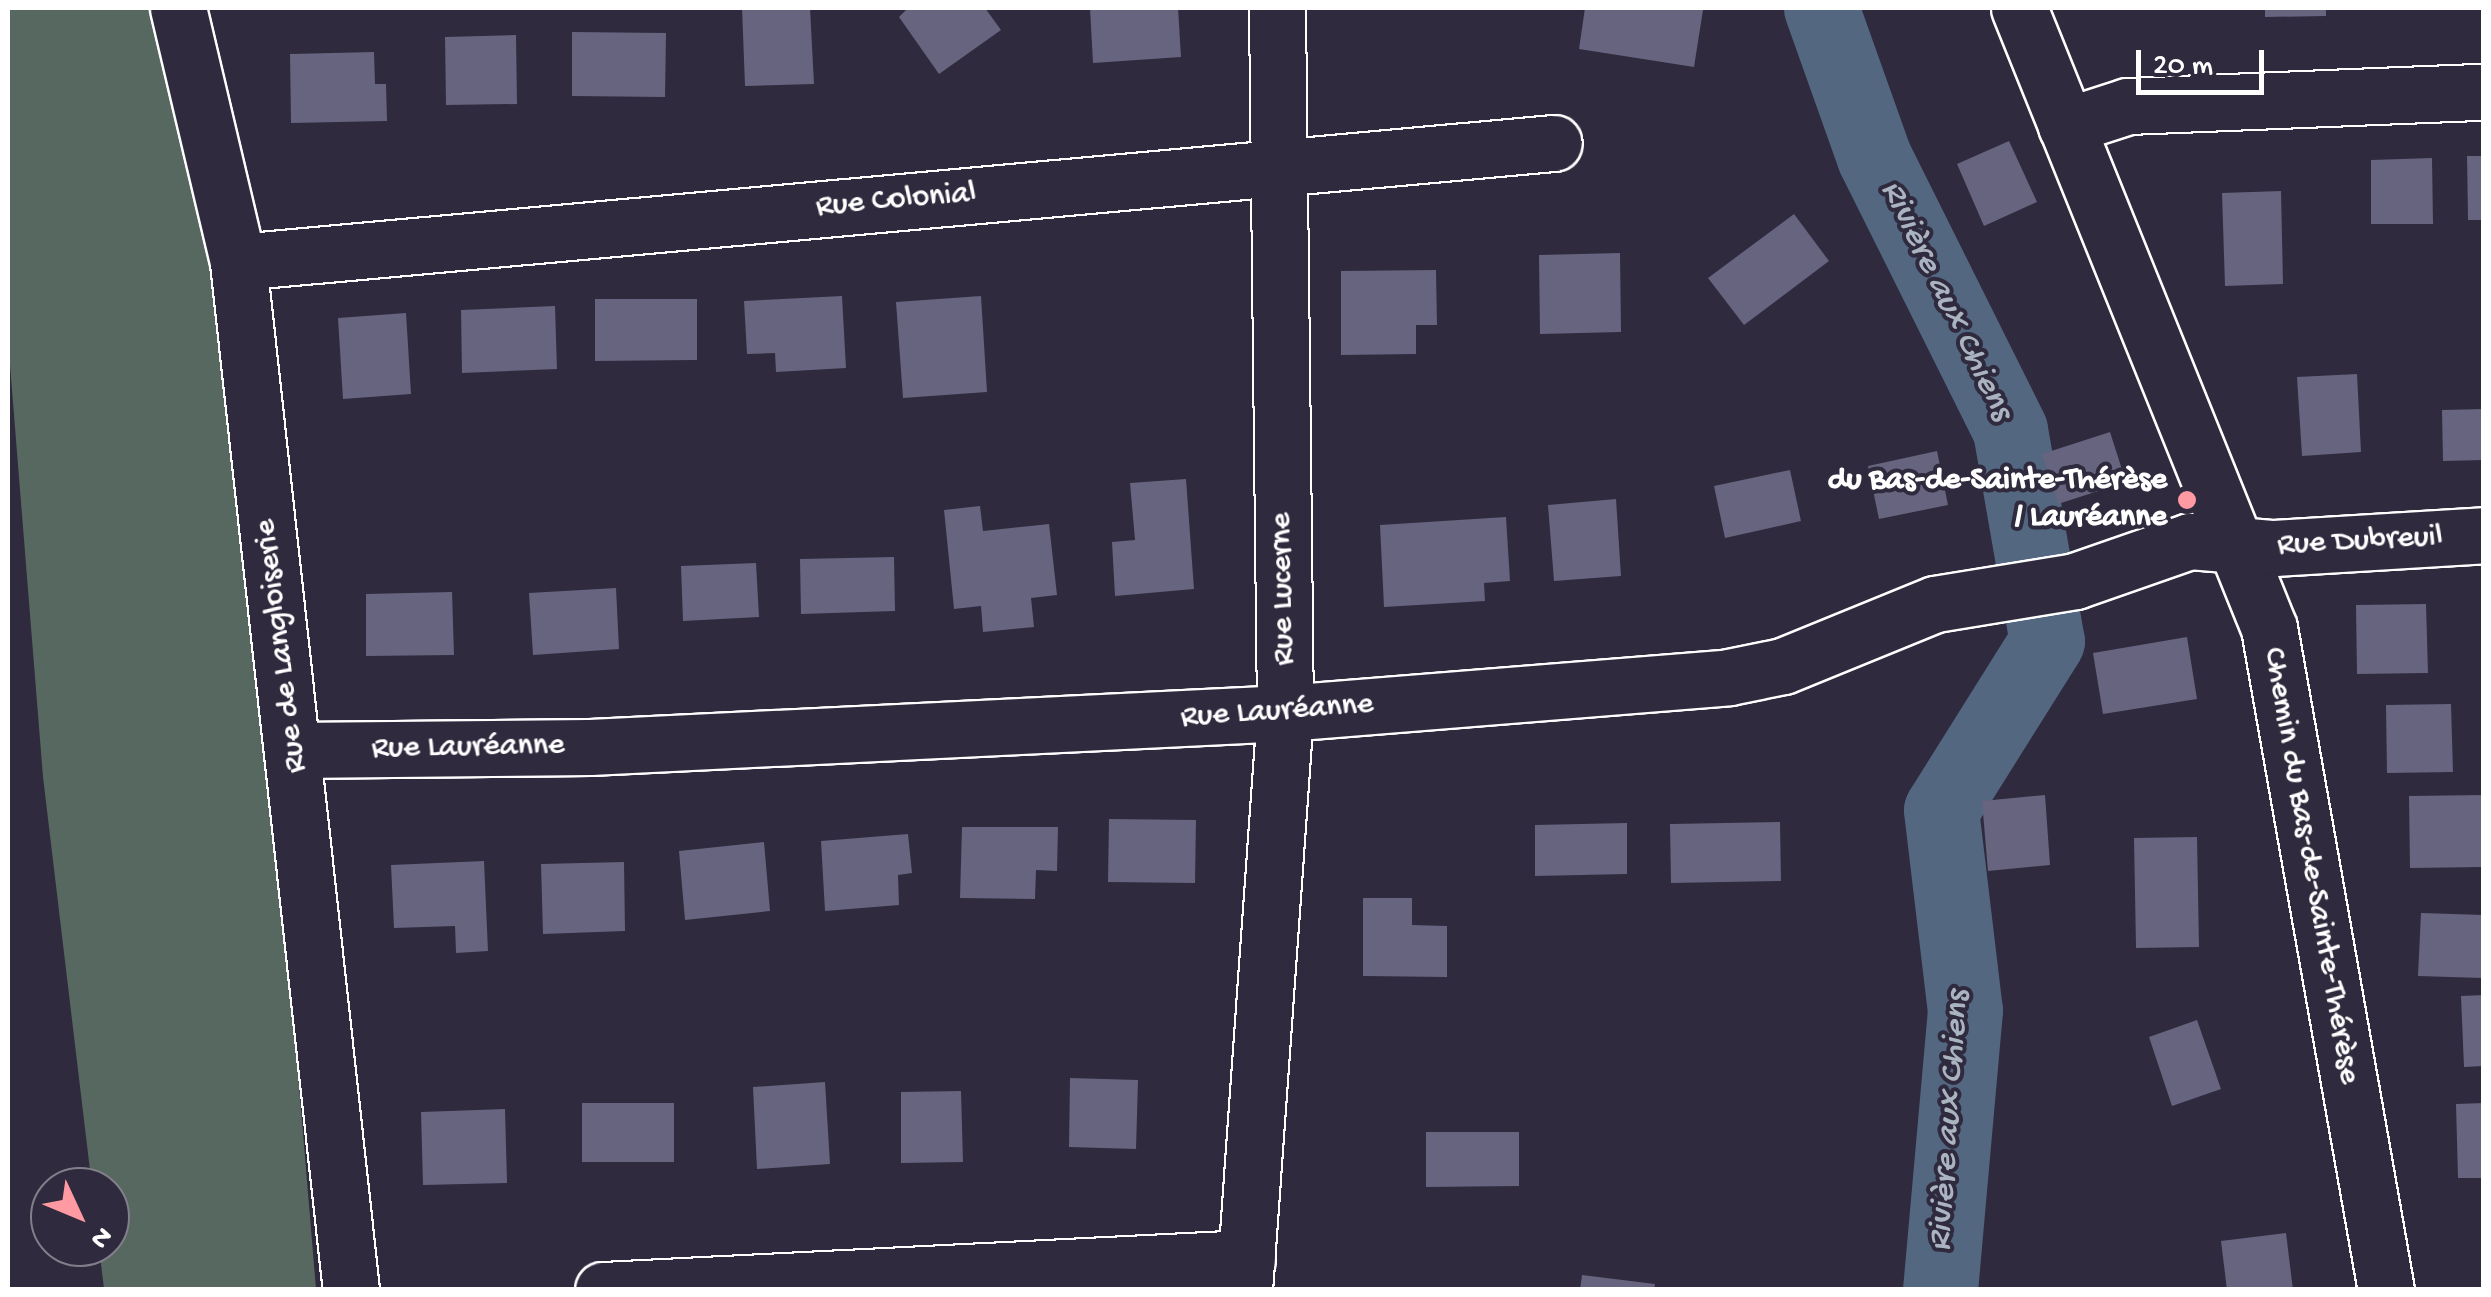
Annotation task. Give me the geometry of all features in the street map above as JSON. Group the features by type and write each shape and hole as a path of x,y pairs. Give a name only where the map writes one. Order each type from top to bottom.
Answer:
{"street":[{"name":"Rue de Langloiserie","path":"178,8 238,262 351,1290"},
{"name":"Rue Lucerne","path":"1245,1274 1285,713 1282,164 1277,8"},
{"name":"Chemin du Bas-de-Sainte-Thérèse","path":"2018,8 2269,628 2386,1290"},
{"path":"2066,126 2128,106 2484,92"},
{"name":"Rue Colonial","path":"238,262 1282,164 1554,144"},
{"name":"Rue Dubreuil","path":"2237,545 2296,548 2484,535"},
{"name":"Rue Lauréanne","path":"294,750 590,747 1285,713 1748,676 1936,604 2075,581 2190,541 2237,545"},
{"path":"603,1290 1245,1274"}],"green space":[{"path":"8,8 152,8 216,291 272,761 316,1289 104,1289 101,1267 130,1267 130,1167 90,1167 43,777 8,340"}],"building":[{"path":"742,8 810,8 814,84 745,86"},
{"path":"908,8 985,8 1001,30 939,74 899,17"},
{"path":"1090,8 1178,8 1181,57 1093,63"},
{"path":"1585,8 1703,10 1694,67 1579,49"},
{"path":"2265,8 2326,8 2326,16 2265,17"},
{"path":"572,32 666,33 665,97 572,96"},
{"path":"516,35 517,104 446,105 445,37"},
{"path":"374,52 375,84 386,84 387,121 291,123 290,54"},
{"path":"2009,141 2037,202 1984,226 1957,164"},
{"path":"2467,156 2484,156 2484,220 2468,220"},
{"path":"2432,158 2433,224 2371,224 2371,160"},
{"path":"2281,191 2283,284 2225,286 2222,193"},
{"path":"1794,214 1829,261 1744,325 1708,278"},
{"path":"1620,253 1621,332 1540,334 1539,255"},
{"path":"1436,270 1437,325 1416,325 1416,354 1341,355 1341,271"},
{"path":"842,296 846,368 776,372 775,353 747,354 744,301"},
{"path":"981,296 987,392 903,398 896,302"},
{"path":"595,299 697,299 697,360 595,361"},
{"path":"555,306 557,369 462,373 461,310"},
{"path":"406,313 411,394 343,399 338,318"},
{"path":"2357,374 2361,452 2302,456 2297,377"},
{"path":"2484,409 2484,460 2443,461 2442,410"},
{"path":"2110,432 2126,482 2058,504 2042,454"},
{"path":"1937,451 1948,505 1879,519 1868,466"},
{"path":"1790,470 1801,521 1725,538 1714,486"},
{"path":"1186,479 1194,589 1115,596 1112,542 1135,540 1130,483"},
{"path":"1616,499 1621,576 1554,581 1548,505"},
{"path":"980,506 983,531 1049,524 1057,595 1031,598 1034,627 983,632 981,606 954,609 944,510"},
{"path":"1506,517 1510,581 1484,583 1485,601 1384,607 1380,525"},
{"path":"894,557 895,611 801,614 800,559"},
{"path":"756,563 759,617 683,621 681,566"},
{"path":"616,588 619,649 533,655 529,593"},
{"path":"452,592 454,655 366,656 366,594"},
{"path":"2426,604 2428,673 2357,674 2356,605"},
{"path":"2187,637 2197,699 2103,714 2093,653"},
{"path":"2451,704 2453,772 2387,773 2386,705"},
{"path":"2045,795 2050,865 1988,871 1982,801"},
{"path":"2484,795 2484,867 2410,868 2409,796"},
{"path":"1109,819 1196,820 1195,883 1108,882"},
{"path":"1780,822 1781,881 1671,883 1670,824"},
{"path":"1627,823 1627,874 1535,876 1535,825"},
{"path":"962,827 1058,827 1057,871 1036,870 1035,899 960,898"},
{"path":"908,834 912,873 898,875 899,905 825,911 821,841"},
{"path":"2197,837 2199,947 2136,948 2134,838"},
{"path":"764,842 770,911 685,920 679,851"},
{"path":"484,861 488,951 456,953 455,926 394,928 391,865"},
{"path":"624,862 625,931 543,934 541,864"},
{"path":"1363,898 1412,898 1412,925 1447,926 1447,977 1363,976"},
{"path":"2421,913 2484,915 2482,978 2418,976"},
{"path":"2484,995 2484,1066 2464,1067 2461,996"},
{"path":"2197,1020 2221,1089 2172,1106 2149,1037"},
{"path":"1070,1078 1138,1080 1136,1149 1069,1147"},
{"path":"825,1082 830,1164 757,1169 753,1087"},
{"path":"961,1091 963,1162 901,1163 901,1092"},
{"path":"582,1103 674,1103 674,1162 582,1162"},
{"path":"2484,1103 2484,1178 2458,1178 2456,1104"},
{"path":"505,1109 507,1183 423,1185 421,1112"},
{"path":"1426,1132 1519,1132 1519,1186 1426,1187"},
{"path":"2286,1233 2293,1290 2227,1290 2221,1241"},
{"path":"1582,1275 1655,1284 1654,1290 1580,1290"}],"waterway":[{"name":"Rivière aux Chiens","path":"1821,8 1874,157 2010,430 2047,641 1941,810 1965,1010 1940,1290"}],"place":[{"name":"du Bas-de-Sainte-Thérèse / Lauréanne","path":"2187,500"}]}
